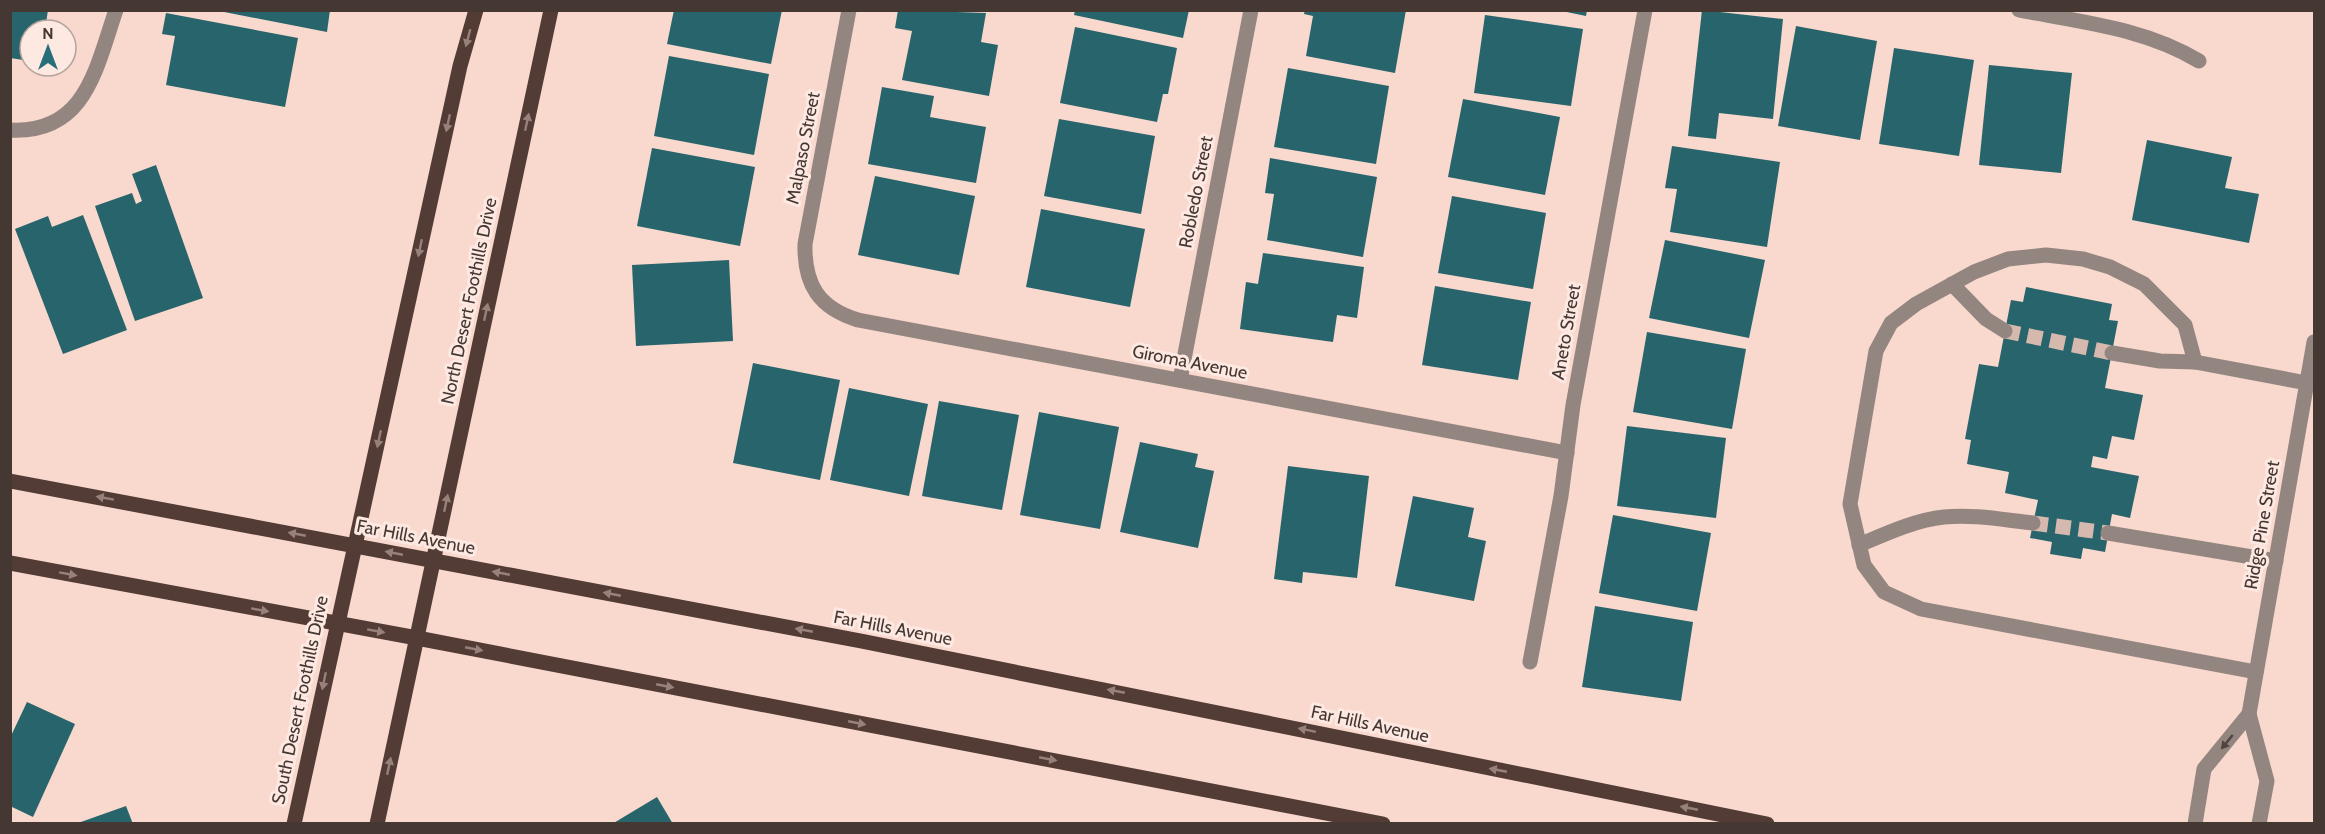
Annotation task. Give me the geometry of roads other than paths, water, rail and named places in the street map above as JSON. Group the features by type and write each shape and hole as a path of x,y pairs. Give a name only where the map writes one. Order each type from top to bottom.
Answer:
{"main road":[{"path":"354,545 460,66 476,10"},
{"name":"North Desert Foothills Drive","path":"417,638 551,10"},
{"name":"Far Hills Avenue","path":"10,481 1188,705 1767,824"},
{"name":"South Desert Foothills Drive","path":"294,824 354,545"},
{"path":"10,564 417,638 1383,824"},
{"path":"377,824 417,638"}],"street":[{"path":"10,130 24,131 47,126 66,116 80,101 90,84 116,10"},
{"name":"Malpaso Street","path":"816,292 808,279 805,244 849,10"},
{"name":"Robledo Street","path":"1180,380 1251,10"},
{"name":"Aneto Street","path":"1530,662 1561,496 1573,405 1645,10"},
{"path":"2019,10 2147,36 2176,47 2199,61"},
{"path":"2195,362 2185,325 2144,284 2110,267 2083,259 2046,255 2008,259 1974,272 1916,304 1891,322 1876,351 1850,504 1864,565 1884,592 1921,609 2256,672"},
{"path":"1952,284 1986,319 2005,331"},
{"name":"Giroma Avenue","path":"816,292 826,305 840,314 858,320 1567,453"},
{"name":"Ridge Pine Street","path":"2259,824 2266,781 2249,714 2314,342"},
{"path":"2112,353 2160,361 2195,362 2307,383"},
{"path":"1859,545 1896,530 1943,517 1983,517 2033,524"},
{"path":"2108,533 2276,561"},
{"name":"Ridge Pine Street","path":"2195,824 2204,769 2249,714"}],"tunnel":[{"path":"2005,331 2112,353"},
{"path":"2033,523 2108,533"}]}
